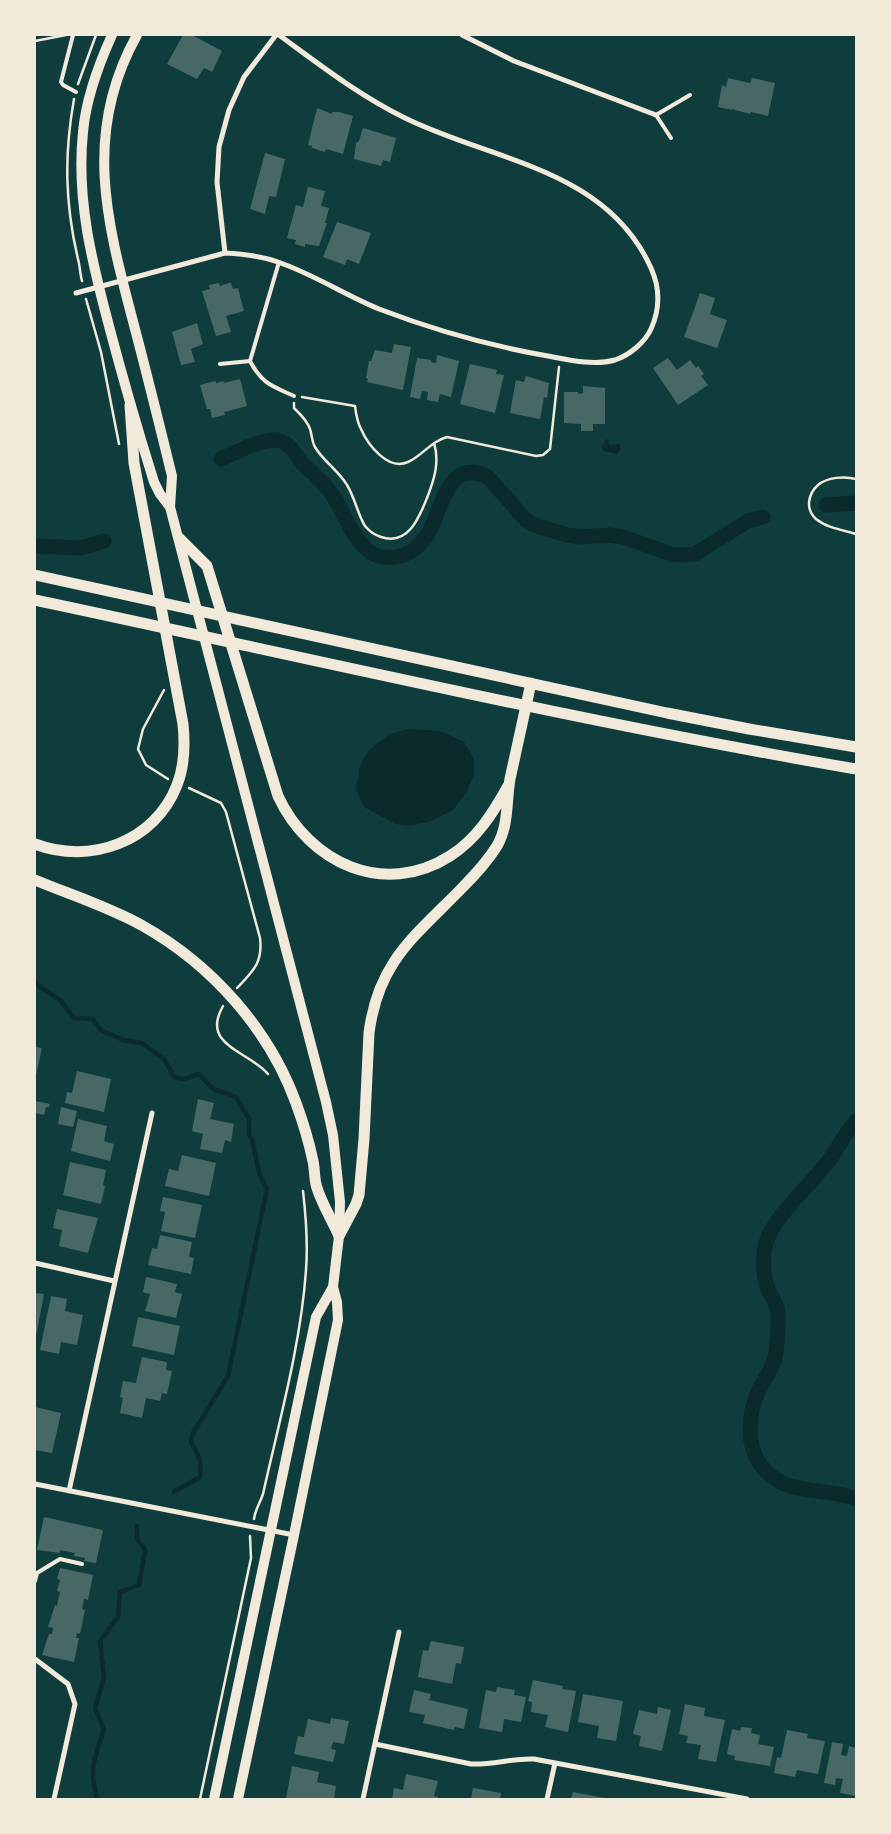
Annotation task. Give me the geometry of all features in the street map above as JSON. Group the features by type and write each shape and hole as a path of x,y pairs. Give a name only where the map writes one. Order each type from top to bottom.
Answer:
{"main road":[{"path":"112,35 97,70 88,102 83,131 82,198 87,237 98,287 130,405 154,482 160,494 170,506"},
{"path":"137,35 130,47 118,79 109,108 104,138 106,197 110,227 172,476 170,506 326,1102 337,1167 340,1202 339,1236 333,1286 337,1302 338,1320 238,1799"},
{"path":"35,844 73,852 107,848 134,836 158,817 178,784 183,763 184,740 174,676 134,463 130,405"},
{"path":"179,538 206,566 278,796 288,816 310,843 344,865 364,871 394,873 426,868 459,850 476,834 495,809 510,782"},
{"path":"35,575 749,729 856,747"},
{"path":"35,600 743,750 856,769"},
{"path":"339,1236 359,1195 364,1139 369,1033 378,992 388,970 401,950 472,877 498,845 504,832 510,782 531,683"},
{"path":"35,880 123,916 160,937 195,962 235,1002 272,1052 297,1103 309,1145 317,1187 339,1236"},
{"path":"214,1799 316,1317 333,1286"}],"street":[{"path":"76,293 225,253 247,254 280,262 347,295 420,324 518,351 590,362 616,360 635,350 649,335 657,316 658,291 652,269 636,241 617,219 595,199 573,184 437,132 378,104 278,35 244,77 229,110 220,147 217,182 225,253"},
{"path":"462,35 514,61 656,115"},
{"path":"69,1491 152,1113"},
{"path":"35,1263 114,1281"},
{"path":"35,1484 294,1535"},
{"path":"363,1799 399,1632"},
{"path":"35,1659 68,1684 75,1704 54,1799"},
{"path":"375,1744 471,1764 485,1764 520,1758 534,1759 747,1799"},
{"path":"547,1799 555,1763"}],"lane":[{"path":"73,35 61,82 76,92"},
{"path":"671,138 656,115 690,95"},
{"path":"280,262 250,361 257,375 269,384 294,396"},
{"path":"220,364 250,361"},
{"path":"35,1581 37,1573 60,1559 82,1564"}],"path":[{"path":"35,41 68,35"},
{"path":"78,259 79,269"},
{"path":"88,310 91,313 101,352 119,447"},
{"path":"434,443 437,452 435,475 420,515 413,527 404,535 386,538 376,535 366,527 346,482 315,447 310,428 294,408 294,396 355,406 360,428 369,443 391,463 399,465 409,462 439,439 447,437 536,456 543,455 550,449 560,358"},
{"path":"856,479 835,478 819,484 809,498 808,506 814,518 825,525 856,534"},
{"path":"165,687 143,729 138,749 146,765 161,777 172,782"},
{"path":"183,786 212,798 220,803 226,812 260,938 261,947 258,964 234,992"},
{"path":"226,1000 216,1025 219,1035 224,1043 252,1059 270,1076"},
{"path":"255,1510 263,1494 298,1334 306,1270 307,1237 303,1189"},
{"path":"200,1799 251,1558 249,1541"}],"water":[{"path":"606,439 609,440 608,443 611,445 619,444 621,449 617,454 604,451 602,447"},
{"path":"407,729 441,731 464,742 474,759 474,775 466,793 453,810 431,821 410,826 395,824 364,807 356,790 360,766 369,750 388,735"}],"building":[{"path":"183,35 192,35 222,51 212,72 204,68 197,79 167,64"},
{"path":"728,78 750,83 752,78 775,83 768,116 718,107 722,85 726,87"},
{"path":"317,108 332,114 332,112 339,112 353,116 343,154 326,149 325,152 308,145"},
{"path":"363,128 396,138 390,162 383,160 381,166 354,159 356,143 359,141"},
{"path":"265,153 285,159 276,197 269,196 265,214 250,209"},
{"path":"308,187 325,191 321,206 329,208 325,223 327,223 319,246 305,244 305,247 295,244 296,240 287,238 296,205 303,207"},
{"path":"337,222 371,233 359,264 347,259 345,265 323,257"},
{"path":"219,283 220,286 231,283 233,289 238,288 244,311 226,316 231,332 216,336 202,291 210,289 209,285"},
{"path":"700,293 715,298 710,314 727,320 717,348 684,337"},
{"path":"197,323 203,344 191,349 195,362 181,365 172,332"},
{"path":"394,344 411,347 403,390 367,382 368,379 366,378 369,361 371,361 375,350 392,353"},
{"path":"437,355 459,361 451,397 440,394 438,402 427,400 428,392 422,391 420,399 410,397 417,358 431,360 431,362 436,363"},
{"path":"668,358 677,370 690,360 704,374 701,376 708,385 678,405 653,368"},
{"path":"470,364 497,370 496,374 504,375 495,413 460,404"},
{"path":"526,376 549,383 547,398 544,397 540,419 510,413 516,380 524,382"},
{"path":"240,379 247,406 224,412 225,415 212,418 210,409 207,409 200,385 215,381 216,383 223,381 224,383"},
{"path":"583,386 605,388 605,424 593,424 593,431 581,431 581,424 564,423 564,392 583,393"},
{"path":"35,1047 42,1048 36,1075 35,1075"},
{"path":"77,1071 111,1079 104,1112 65,1103 67,1092 72,1093"},
{"path":"198,1099 214,1103 210,1119 234,1124 231,1142 225,1140 222,1153 200,1149 203,1134 192,1131"},
{"path":"35,1101 50,1104 49,1107 46,1107 44,1115 35,1113"},
{"path":"61,1107 77,1111 73,1127 58,1124"},
{"path":"78,1119 107,1126 104,1141 114,1144 110,1161 71,1151"},
{"path":"182,1155 216,1163 209,1196 165,1186 169,1169 178,1171"},
{"path":"70,1162 106,1170 101,1204 63,1195"},
{"path":"163,1197 202,1205 195,1238 161,1231 165,1212 160,1211"},
{"path":"57,1209 98,1218 88,1253 59,1246 62,1230 53,1228"},
{"path":"160,1235 192,1242 189,1257 194,1258 191,1274 148,1265 152,1248 157,1249"},
{"path":"146,1277 177,1284 175,1292 182,1294 176,1318 145,1311 150,1294 143,1292"},
{"path":"35,1293 44,1294 36,1336 35,1336"},
{"path":"51,1296 67,1299 65,1311 83,1315 77,1345 61,1342 59,1354 40,1350"},
{"path":"138,1317 180,1326 174,1355 132,1346"},
{"path":"142,1357 167,1362 166,1370 172,1371 167,1394 162,1393 160,1401 146,1398 142,1418 120,1413 123,1398 120,1397 123,1381 136,1383"},
{"path":"35,1407 61,1413 52,1453 35,1450"},
{"path":"44,1517 103,1530 96,1563 84,1561 85,1558 74,1556 75,1553 60,1550 60,1553 37,1550"},
{"path":"60,1568 93,1575 88,1600 84,1599 82,1609 85,1610 80,1634 77,1633 76,1638 79,1638 74,1662 42,1655 49,1634 52,1634 53,1628 48,1627 55,1605 57,1606 60,1592 57,1591 60,1580 57,1579"},
{"path":"431,1641 464,1647 461,1664 456,1663 452,1684 418,1677 423,1650 428,1651"},
{"path":"533,1680 563,1686 562,1689 576,1691 568,1732 545,1727 548,1715 531,1712 532,1702 528,1701"},
{"path":"497,1687 515,1690 514,1695 526,1697 521,1722 504,1719 502,1732 479,1728 486,1690 496,1692"},
{"path":"414,1690 431,1694 429,1700 468,1709 464,1729 455,1727 454,1730 423,1723 425,1715 409,1712"},
{"path":"583,1694 623,1701 616,1741 597,1738 599,1726 578,1722"},
{"path":"685,1704 705,1708 704,1716 725,1720 716,1762 698,1759 701,1745 686,1743 688,1736 679,1734"},
{"path":"658,1707 671,1710 662,1751 639,1746 641,1736 633,1734 639,1710 657,1714"},
{"path":"331,1718 349,1721 344,1744 333,1742 331,1749 336,1750 333,1762 294,1754 298,1736 304,1737 308,1719 330,1724"},
{"path":"741,1727 752,1728 751,1733 760,1735 758,1744 774,1747 770,1766 734,1760 735,1756 727,1754 732,1729 740,1731"},
{"path":"787,1730 808,1734 807,1738 825,1741 818,1774 797,1770 795,1777 774,1773 777,1757 781,1758"},
{"path":"832,1742 843,1744 841,1755 847,1756 849,1746 856,1748 856,1796 840,1793 843,1779 836,1778 835,1785 824,1783"},
{"path":"292,1766 319,1772 317,1782 336,1786 334,1799 286,1799"},
{"path":"406,1774 438,1781 434,1796 438,1797 438,1799 392,1799 394,1788 403,1790"},
{"path":"473,1788 501,1793 500,1799 471,1799"},
{"path":"573,1792 605,1798 605,1799 571,1799"}],"waterway":[{"path":"221,459 260,442 274,440 284,442 329,490 355,536 369,551 385,558 404,555 417,547 427,535 447,490 454,480 463,474 474,473 488,477 525,519 534,525 580,537 609,535 623,537 674,555 695,554 748,521 763,517"},
{"path":"826,505 856,503"},
{"path":"35,546 81,548 104,541"},
{"path":"35,981 37,985 60,1000 74,1018 93,1019 101,1030 123,1040 142,1043 164,1059 174,1077 184,1079 199,1074 213,1089 236,1097 249,1119 249,1135 252,1139 260,1176 267,1189 228,1376 193,1433 191,1442 199,1459 201,1467 200,1477 174,1492"},
{"path":"856,1121 823,1168 785,1210 770,1232 766,1243 764,1271 767,1287 777,1308 778,1337 775,1358 756,1396 750,1426 755,1456 770,1475 793,1487 856,1499"},
{"path":"97,1799 93,1771 104,1730 95,1708 104,1678 100,1641 118,1617 120,1592 139,1585 145,1550 137,1539 137,1526"}]}
